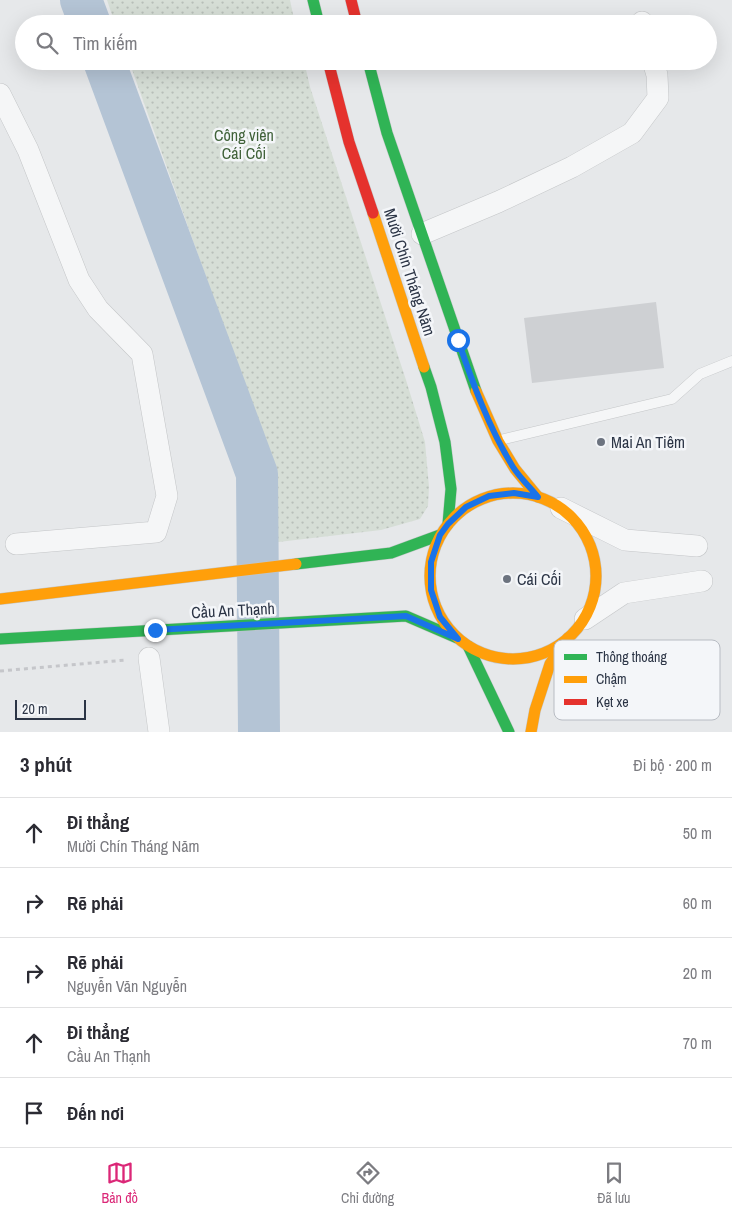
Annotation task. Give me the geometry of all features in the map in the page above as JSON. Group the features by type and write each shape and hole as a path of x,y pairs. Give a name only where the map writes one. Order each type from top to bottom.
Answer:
{"main road":[{"path":"312,0 316,15"},
{"path":"351,0 355,15"},
{"name":"Mười Chín Tháng Năm","path":"330,70 349,142 433,396 445,442 451,489 448,524"},
{"name":"Mười Chín Tháng Năm","path":"370,70 388,133 476,392 498,441 515,469 538,497"},
{"path":"554,648 523,658 509,659 488,655 458,639 440,617 431,590 431,562 440,535 448,524 466,507 489,496 514,493 538,497 561,508 579,525 591,546 596,571 594,596 584,619 565,640"},
{"path":"1,599 391,553 440,535"},
{"name":"Cầu An Thạnh","path":"1,639 406,616 458,639"},
{"path":"468,646 509,732"},
{"path":"531,732 535,710 550,664 554,658"}],"street":[{"path":"422,234 498,202 572,167 632,133 658,98 656,70"},
{"path":"0,94 28,150 79,280 98,309 142,354 167,496 156,532 16,544"},
{"path":"561,508 625,540 697,546"},
{"path":"584,619 624,593 702,581"},
{"path":"150,658 160,732"}],"lane":[{"path":"498,441 672,399 700,374 732,361"}],"path":[{"path":"0,671 150,658"}],"green space":[{"path":"107,0 290,0 293,15 112,15"},
{"name":"Công viên Cái Cối","path":"132,70 306,70 425,442 429,487 428,506 420,519 381,530 270,543 273,465"}],"building":[{"path":"656,302 664,368 532,383 524,318"}],"waterway":[{"path":"81,0 87,15"},
{"path":"107,70 257,474 259,732"}],"traffic: fast":[{"path":"313,0 317,15"},
{"path":"370,70 387,133 476,391"},
{"path":"424,367 445,442 451,489 448,524"},
{"path":"296,564 391,553 440,535"},
{"path":"0,639 406,616 457,638"},
{"path":"468,646 509,732"}],"traffic: slow":[{"path":"373,213 424,367"},
{"path":"476,391 498,441 515,469 538,497"},
{"path":"554,648 529,657 513,659 497,657 467,645 449,628 440,615 434,600 430,576 434,552 444,530 467,507 489,497 513,493 537,497 559,507 582,530 592,552 596,576"},
{"path":"0,599 296,564"},
{"path":"565,640 586,615 592,600 596,576"},
{"path":"531,732 535,710 550,664 554,658"}],"traffic: jam":[{"path":"351,0 355,15"},
{"path":"330,70 349,142 373,213"}],"place":[{"name":"Mai An Tiêm","path":"601,442"},
{"name":"Cái Cối","path":"507,579"}],"route":[{"path":"155,630 406,616 458,639 440,617 431,590 431,562 440,535 448,524 466,507 489,496 514,493 538,497 515,469 498,441 476,392 458,340"}]}
